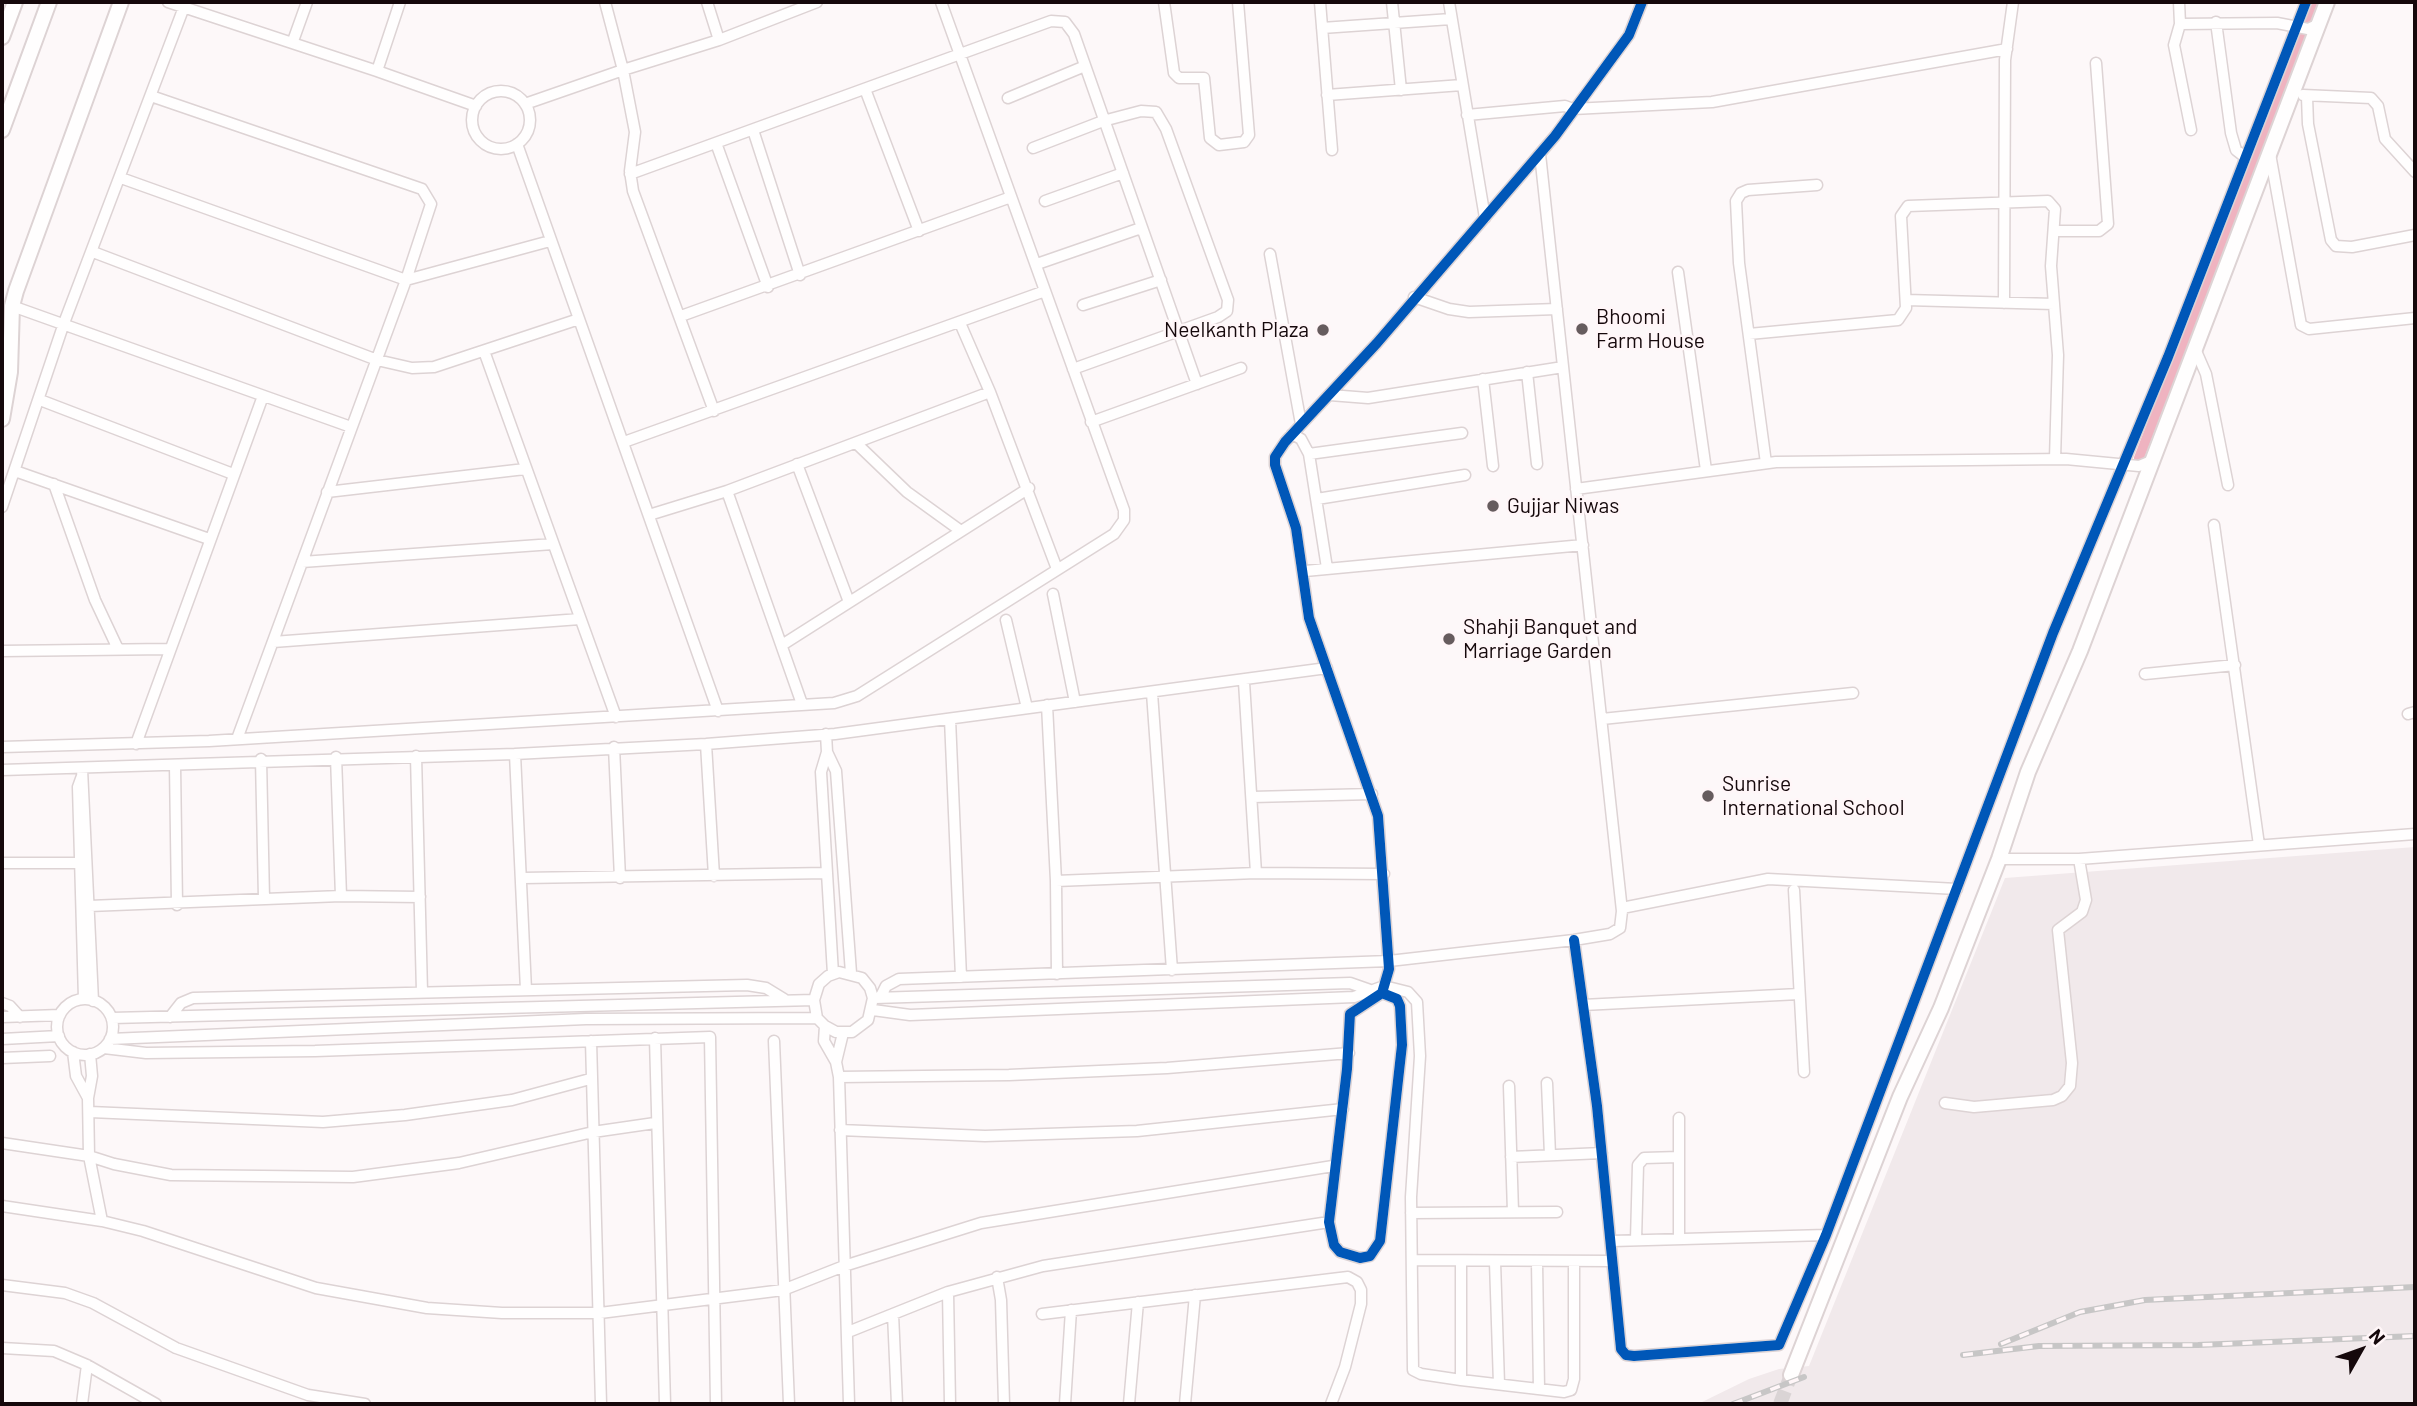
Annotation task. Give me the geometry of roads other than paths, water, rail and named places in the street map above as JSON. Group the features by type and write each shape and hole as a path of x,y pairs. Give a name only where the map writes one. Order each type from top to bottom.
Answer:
{"street":[{"path":"2,37 15,2"},
{"path":"2,130 50,2"},
{"path":"2,419 10,372 12,306 121,2"},
{"path":"293,41 307,2"},
{"path":"377,71 400,2"},
{"path":"605,2 623,69 635,132 630,174 633,191 714,411"},
{"path":"707,2 719,40"},
{"path":"525,104 623,69 719,40 817,2"},
{"path":"2,747 237,739 834,703 857,696 1114,534 1124,520 1124,510 941,2"},
{"path":"1164,2 1174,73 1179,78 1204,78 1210,138 1219,145 1244,142 1250,135 1238,2"},
{"path":"1320,2 1332,150"},
{"path":"1392,2 1401,90"},
{"path":"1449,2 1485,218"},
{"path":"1383,990 1397,999 1400,1006 1402,1045 1380,1241 1370,1256 1348,1257 1334,1245 1329,1222 1334,1166 1349,1053 1350,1014 1383,990 1390,961 1384,874 1378,816 1372,793 1308,611 1305,571 1296,528 1275,465 1279,450 1292,434 1541,154 1629,35 1642,2"},
{"path":"2004,303 2003,124 2007,49 2013,2"},
{"path":"2179,2 2180,24 2174,45 2191,130"},
{"path":"2306,2 2300,94 2331,240 2336,246 2352,247 2415,235"},
{"path":"1791,1375 1900,1097 1941,1008 1999,859 2028,772 2080,651 2136,464 2245,157 2306,26 2327,2"},
{"path":"2,507 64,323 151,96 176,4 293,41 476,106"},
{"path":"1322,28 1451,19"},
{"path":"630,174 1058,20 1070,27 1085,66 1197,384"},
{"path":"2180,24 2216,22 2306,26"},
{"path":"2216,22 2231,133 2236,150 2245,157"},
{"path":"1466,116 1565,106 1573,110 1712,102 2007,49"},
{"path":"2054,231 2099,231 2107,228 2096,63"},
{"path":"1008,98 1085,66"},
{"path":"1327,96 1462,85"},
{"path":"865,89 919,231"},
{"path":"506,92 525,104 529,126 517,144 496,149 478,137 472,117 476,106 483,97 506,92"},
{"path":"2228,485 2206,374 2196,351 2271,149 2300,94"},
{"path":"2300,94 2371,98 2378,106 2385,139 2415,172"},
{"path":"151,96 422,189 428,195 430,211 406,280 237,739"},
{"path":"1033,148 1103,121 1149,110 1156,112 1166,129 1228,306 1218,317 1073,369"},
{"path":"753,130 800,275"},
{"path":"716,143 768,287"},
{"path":"517,144 718,711"},
{"path":"2271,149 2270,162 2278,190 2301,325 2309,329 2415,318"},
{"path":"877,998 862,978 851,973 833,974 819,984 814,1000 817,1018 825,1026 843,1033 852,1032 868,1020 877,998 886,986 899,979 1390,961 1574,940 1616,932 1622,922 1622,908 1541,154"},
{"path":"1045,201 1123,173"},
{"path":"121,178 406,280 550,241"},
{"path":"1766,463 1739,263 1738,197 1748,190 1817,185"},
{"path":"681,316 768,287 1011,197"},
{"path":"1748,334 1891,323 1903,316 1906,300 1901,222 1904,210 1914,206 2004,201 2052,202 2054,231 2051,266 2058,366 2055,459"},
{"path":"1037,264 1141,228"},
{"path":"93,252 377,360 421,368 484,351 579,319"},
{"path":"1270,254 1301,424"},
{"path":"1678,272 1706,470"},
{"path":"1083,305 1161,280"},
{"path":"624,442 1045,291"},
{"path":"1414,297 1449,309 1469,312 1557,309"},
{"path":"1906,300 2054,304"},
{"path":"12,306 351,426"},
{"path":"960,323 1029,488 1057,569"},
{"path":"1574,940 1612,1241 1619,1340 1626,1354 1779,1345 1826,1235 2053,634 2199,341"},
{"path":"484,351 616,717"},
{"path":"1330,394 1368,398 1563,367"},
{"path":"1091,422 1241,368"},
{"path":"1527,372 1537,464"},
{"path":"1483,379 1493,466"},
{"path":"649,515 727,491 990,392"},
{"path":"136,744 168,649 263,396"},
{"path":"40,400 233,474"},
{"path":"1309,454 1462,433"},
{"path":"1292,434 1301,439 1309,454 1327,568"},
{"path":"856,443 907,492 961,531"},
{"path":"1576,489 1766,463 2055,459 2136,464"},
{"path":"797,464 849,602"},
{"path":"327,492 525,469"},
{"path":"15,471 209,539"},
{"path":"1317,499 1465,475"},
{"path":"54,484 96,600 118,649"},
{"path":"782,645 1029,488"},
{"path":"727,491 802,704"},
{"path":"2214,525 2259,845"},
{"path":"302,562 553,544"},
{"path":"1305,571 1583,545"},
{"path":"1054,594 1076,702"},
{"path":"273,642 580,619"},
{"path":"1006,620 1027,708"},
{"path":"2,650 168,649"},
{"path":"2145,674 2235,665"},
{"path":"2,769 82,772 261,760 515,754 706,744 826,734 950,719 1244,682 1326,668"},
{"path":"1244,682 1256,873"},
{"path":"1153,693 1172,970"},
{"path":"1602,719 1853,693"},
{"path":"1047,705 1056,881 1057,974"},
{"path":"950,719 961,977"},
{"path":"826,734 827,752 821,772 833,974"},
{"path":"706,744 713,876"},
{"path":"614,747 620,878"},
{"path":"827,752 836,771 851,973"},
{"path":"515,754 523,878 526,990"},
{"path":"416,756 422,992"},
{"path":"336,757 341,896"},
{"path":"261,760 264,899"},
{"path":"175,765 177,905"},
{"path":"82,772 78,786 79,863 88,1000"},
{"path":"82,772 89,906 88,1000"},
{"path":"1252,797 1372,793"},
{"path":"1999,859 2079,859 2415,834"},
{"path":"1945,1103 1974,1107 2053,1100 2062,1097 2070,1086 2072,1063 2058,930 2082,912 2086,900 2079,859"},
{"path":"2,863 79,863"},
{"path":"523,878 827,873"},
{"path":"1056,881 1256,873 1384,874"},
{"path":"1622,908 1768,879 1957,889"},
{"path":"1794,890 1804,1072"},
{"path":"89,906 177,905 341,896 420,897"},
{"path":"877,998 1324,983 1350,983 1370,990 1408,992 1414,997 1418,1010 1420,1077 1411,1213 1413,1370 1421,1374 1461,1380 1564,1392 1573,1385 1574,1261"},
{"path":"170,1017 181,1003 193,998 747,985 766,988 785,999"},
{"path":"873,1010 920,1015 1353,997 1370,990"},
{"path":"1583,1005 1799,994"},
{"path":"88,1098 76,1076 73,1052 59,1036 60,1015 66,1006 88,1000 106,1008 112,1017 107,1043"},
{"path":"112,1017 814,1000"},
{"path":"2,1003 10,1006 20,1017"},
{"path":"2,1017 60,1015"},
{"path":"73,1052 90,1054 107,1043 586,1019 817,1018"},
{"path":"825,1026 824,1041 836,1062 839,1077 849,1404"},
{"path":"836,1062 843,1033"},
{"path":"2,1039 59,1036"},
{"path":"107,1043 146,1053 315,1051 709,1037 716,1404"},
{"path":"655,1038 655,1123 664,1307 665,1404"},
{"path":"591,1041 601,1404"},
{"path":"774,1041 789,1404"},
{"path":"839,1077 1154,1069 1349,1053"},
{"path":"90,1054 92,1076 88,1098 89,1156 102,1221"},
{"path":"2,1058 50,1056"},
{"path":"90,1112 323,1122 405,1115 501,1102 590,1079"},
{"path":"1547,1083 1550,1155"},
{"path":"1509,1086 1513,1212"},
{"path":"1881,1090 1900,1097"},
{"path":"840,1130 985,1136 1137,1131 1343,1109"},
{"path":"1679,1118 1679,1239"},
{"path":"2,1143 89,1156 114,1164 171,1175 353,1177 460,1163 593,1132 655,1123"},
{"path":"1511,1157 1602,1153"},
{"path":"1636,1240 1639,1165 1644,1158 1679,1157"},
{"path":"2,1206 102,1221 143,1231 316,1288 427,1308 502,1313 600,1313 783,1290 844,1266 981,1223 1334,1166"},
{"path":"1411,1213 1557,1212"},
{"path":"848,1332 948,1292 1043,1266 1329,1222"},
{"path":"1612,1241 1826,1235"},
{"path":"1412,1261 1612,1261"},
{"path":"1495,1262 1499,1384"},
{"path":"1538,1262 1539,1389"},
{"path":"1461,1263 1461,1380"},
{"path":"997,1277 1001,1300 1004,1404"},
{"path":"1042,1314 1348,1277 1357,1282 1361,1290 1361,1304 1345,1367 1331,1404"},
{"path":"2,1285 65,1293 93,1303 176,1348 307,1399 365,1404"},
{"path":"948,1292 950,1404"},
{"path":"1185,1404 1195,1295"},
{"path":"1129,1404 1138,1302"},
{"path":"1065,1404 1071,1310"},
{"path":"893,1314 897,1404"},
{"path":"2,1348 44,1349 87,1365 138,1400 156,1404"},
{"path":"82,1404 87,1365"}],"waterway":[{"path":"2139,458 2314,2"}],"tunnel":[{"path":"1780,1404 1791,1375"}],"railway":[{"path":"2001,1344 2080,1312 2145,1300 2415,1287"},
{"path":"1963,1355 2039,1346 2198,1345 2415,1336"},
{"path":"1733,1404 1804,1377"}],"place":[{"name":"Bhoomi Farm House","path":"1582,329"},
{"name":"Neelkanth Plaza","path":"1323,330"},
{"name":"Gujjar Niwas","path":"1493,506"},
{"name":"Shahji Banquet and Marriage Garden","path":"1449,639"},
{"name":"Sunrise International School","path":"1708,796"}]}
